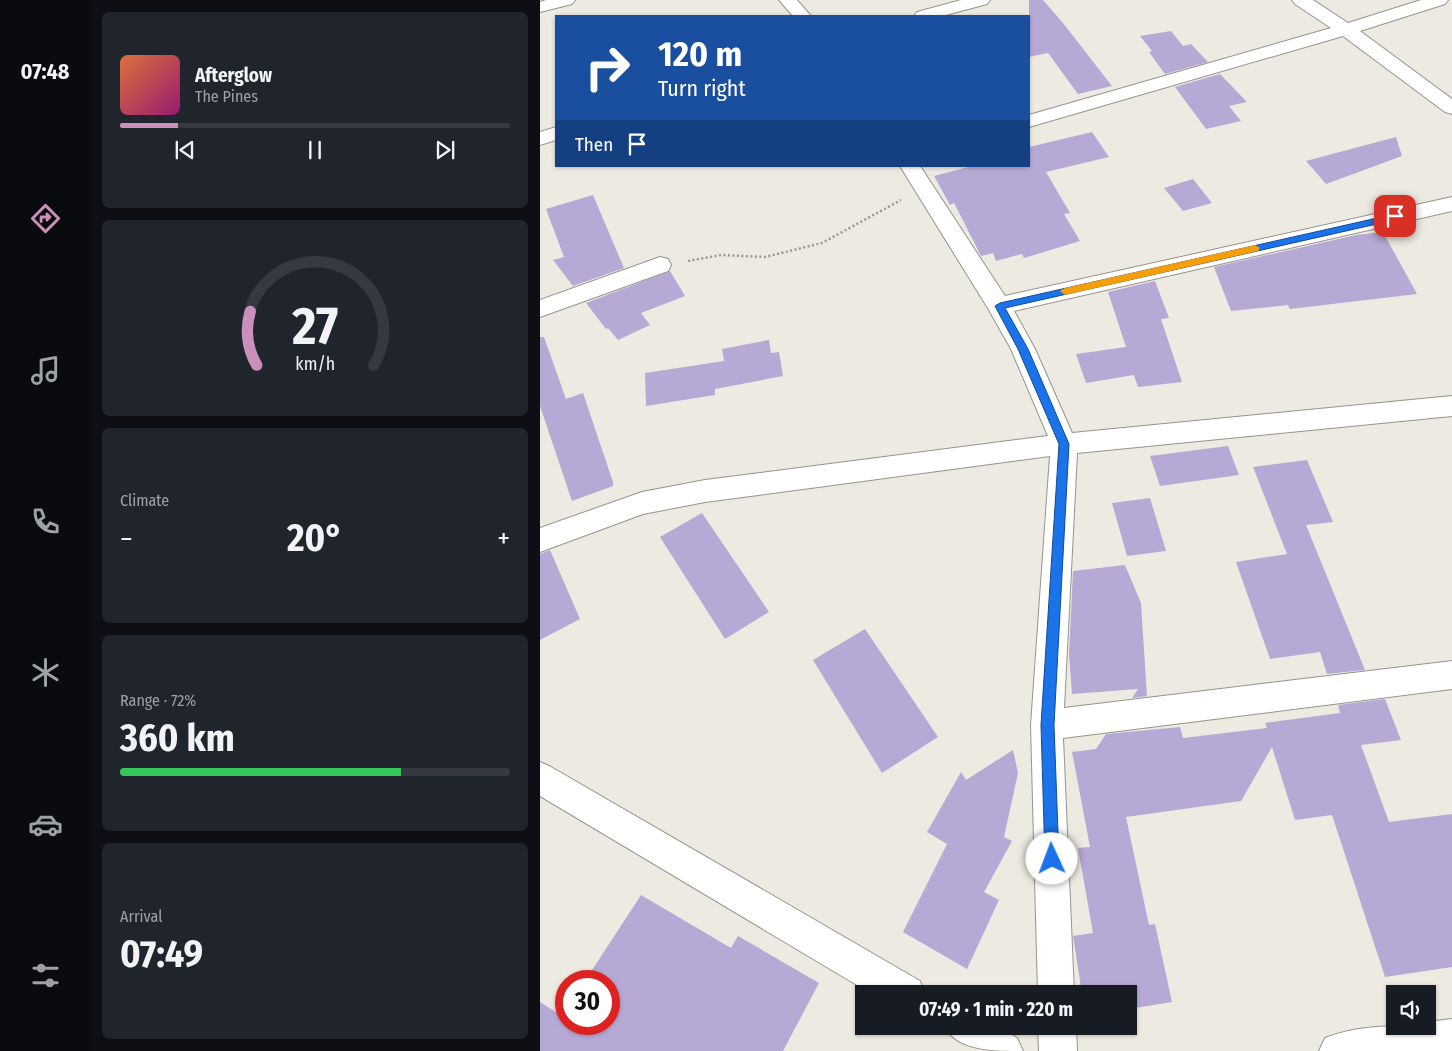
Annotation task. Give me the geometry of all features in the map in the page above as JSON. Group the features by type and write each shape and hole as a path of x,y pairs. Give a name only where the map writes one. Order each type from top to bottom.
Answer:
{"street":[{"path":"540,7 566,0"},
{"path":"788,0 801,15"},
{"path":"926,15 981,0"},
{"path":"1301,0 1346,29 1452,108"},
{"path":"1030,120 1346,29 1438,0"},
{"path":"540,139 555,133"},
{"path":"911,167 1000,306 1023,349 1064,444 1048,725 1056,985"},
{"path":"1000,306 1452,204"},
{"path":"540,309 660,265"},
{"path":"540,540 642,503 696,493 1064,444 1452,406"},
{"path":"1048,725 1452,675"},
{"path":"540,778 892,985"},
{"path":"977,1035 1004,1051"},
{"path":"1057,1035 1058,1051"},
{"path":"1338,1051 1452,1038"}],"path":[{"path":"660,265 721,255 765,257 822,243 924,188"}],"building":[{"path":"1029,0 1043,0 1112,86 1078,94 1048,53 1030,57"},
{"path":"1171,31 1183,46 1191,44 1208,62 1165,74 1149,52 1152,51 1140,36"},
{"path":"1220,74 1247,102 1229,106 1241,121 1206,129 1175,87"},
{"path":"1092,132 1109,157 1046,172 1070,213 1064,214 1080,241 1024,258 1022,254 996,261 993,253 981,256 954,203 950,205 934,176 968,167 1030,167 1030,147"},
{"path":"1396,137 1402,156 1326,184 1306,161"},
{"path":"1193,179 1212,203 1183,211 1164,188"},
{"path":"593,195 624,268 573,286 553,260 564,257 546,209"},
{"path":"1383,232 1417,294 1290,309 1288,305 1231,311 1214,267 1356,235"},
{"path":"670,271 685,296 641,313 650,325 618,340 608,328 606,329 586,303"},
{"path":"1155,281 1169,318 1161,319 1182,382 1138,387 1134,375 1086,383 1076,354 1126,347 1108,292"},
{"path":"540,337 544,337 566,399 583,393 613,482 613,486 572,501 540,406"},
{"path":"769,340 771,353 779,352 783,376 715,389 715,395 646,406 645,373 724,361 722,349"},
{"path":"1228,446 1239,475 1160,486 1150,456"},
{"path":"1307,460 1333,522 1306,525 1365,670 1327,674 1320,652 1270,659 1236,562 1287,554 1253,467"},
{"path":"1150,498 1166,551 1127,556 1112,503"},
{"path":"702,513 769,612 725,639 660,537"},
{"path":"550,550 580,619 540,640 540,554"},
{"path":"1125,565 1141,603 1147,696 1132,698 1138,689 1072,694 1069,654 1073,571"},
{"path":"865,629 938,737 882,773 813,660"},
{"path":"1385,699 1401,740 1361,745 1389,822 1452,814 1452,967 1385,977 1332,815 1295,820 1272,747 1241,801 1126,817 1149,925 1155,924 1172,1002 1137,1008 1137,985 1081,985 1073,936 1093,933 1078,848 1090,847 1072,752 1096,749 1106,734 1180,727 1183,738 1267,728 1265,723 1340,713 1338,705"},
{"path":"1013,750 1018,773 1004,837 1012,841 984,892 999,900 967,969 903,932 947,844 927,832 961,772 966,780"},
{"path":"641,895 731,948 738,936 819,983 783,1051 540,1051 540,1002 555,1012 555,1035 620,1035 620,970 592,970"}],"slow traffic":[{"path":"1065,291 1255,248"}],"route":[{"path":"1052,859 1048,725 1064,444 1023,349 1000,306 1395,216"}]}
